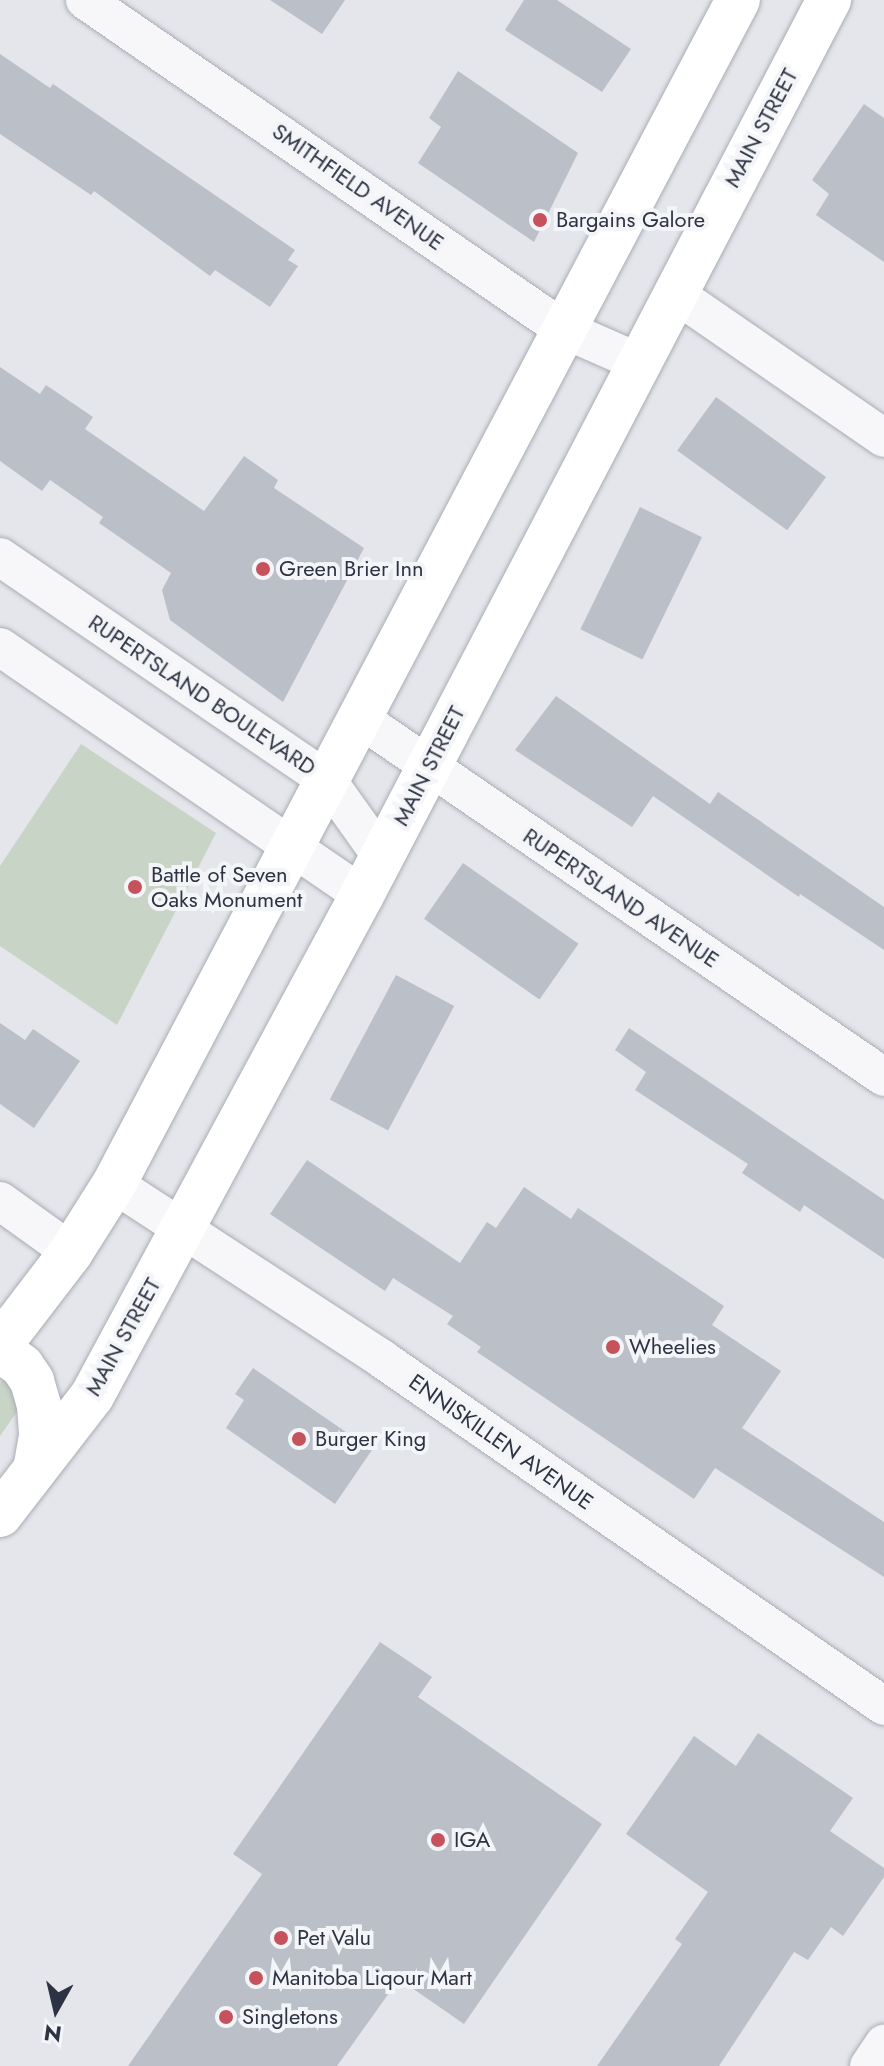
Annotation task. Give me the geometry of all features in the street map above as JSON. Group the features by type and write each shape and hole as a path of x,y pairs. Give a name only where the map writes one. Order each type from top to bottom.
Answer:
{"main road":[{"path":"0,1345 71,1252 114,1184 738,0"},
{"name":"MAIN STREET","path":"0,1515 92,1396 372,876 829,0"},
{"path":"0,1355 10,1357 22,1366 32,1381 39,1405 41,1436 35,1469"}],"street":[{"name":"SMITHFIELD AVENUE","path":"85,0 563,329 638,362"},
{"path":"674,293 884,438"},
{"name":"RUPERTSLAND BOULEVARD","path":"0,557 327,780 372,876"},
{"path":"0,647 291,846 372,876"},
{"name":"RUPERTSLAND AVENUE","path":"359,718 884,1077"},
{"name":"ENNISKILLEN AVENUE","path":"114,1184 382,1359 884,1706"},
{"path":"0,1201 71,1252"},
{"path":"869,2066 884,2044"}],"green space":[{"path":"81,744 216,833 117,1025 0,946 0,866"},
{"path":"8,1374 21,1406 0,1436 0,1383"}],"building":[{"path":"270,0 345,0 322,34"},
{"path":"524,0 557,0 631,49 602,92 505,30"},
{"path":"0,54 50,88 53,84 295,250 288,260 298,266 270,307 215,270 210,276 94,191 91,195 0,134"},
{"path":"458,71 578,153 534,242 418,163 441,127 429,118"},
{"path":"864,104 884,118 884,262 816,215 829,194 812,180"},
{"name":"Green Brier Inn","path":"0,367 40,394 46,385 93,417 85,429 204,511 244,456 278,480 274,488 364,548 283,702 170,620 162,590 171,573 99,523 103,517 50,480 42,491 0,461"},
{"path":"716,397 826,477 787,530 677,450"},
{"path":"640,507 702,537 642,659 580,629"},
{"path":"556,696 710,804 718,792 884,907 884,950 800,894 799,897 653,796 632,827 515,750"},
{"path":"463,863 579,944 539,1000 424,919"},
{"path":"396,975 454,1006 388,1130 330,1099"},
{"path":"0,1023 25,1040 33,1029 80,1061 34,1128 0,1104"},
{"path":"629,1028 884,1200 884,1259 804,1205 800,1212 742,1173 748,1164 635,1090 646,1072 615,1050"},
{"name":"Wheelies","path":"307,1160 460,1263 487,1222 496,1228 524,1187 571,1219 578,1208 724,1306 712,1325 781,1371 742,1428 884,1522 884,1577 715,1468 694,1499 477,1352 481,1347 447,1324 453,1316 393,1278 385,1291 270,1214"},
{"name":"Burger King","path":"253,1368 372,1450 335,1504 226,1428 244,1400 235,1394"},
{"path":"380,1642 432,1677 418,1697 602,1824 464,2024 399,1979 337,2066 128,2066 262,1874 233,1854"},
{"path":"758,1733 853,1798 830,1831 884,1868 884,1877 843,1936 831,1927 808,1960 794,1952 719,2066 597,2066 682,1944 675,1939 708,1892 626,1834 694,1736 736,1766"}],"place":[{"name":"Bargains Galore","path":"540,220"},
{"name":"Green Brier Inn","path":"263,569"},
{"name":"Battle of Seven Oaks Monument","path":"135,887"},
{"name":"Wheelies","path":"613,1347"},
{"name":"Burger King","path":"299,1439"},
{"name":"IGA","path":"438,1840"},
{"name":"Pet Valu","path":"281,1938"},
{"name":"Manitoba Liqour Mart","path":"256,1978"},
{"name":"Singletons","path":"226,2017"}]}
